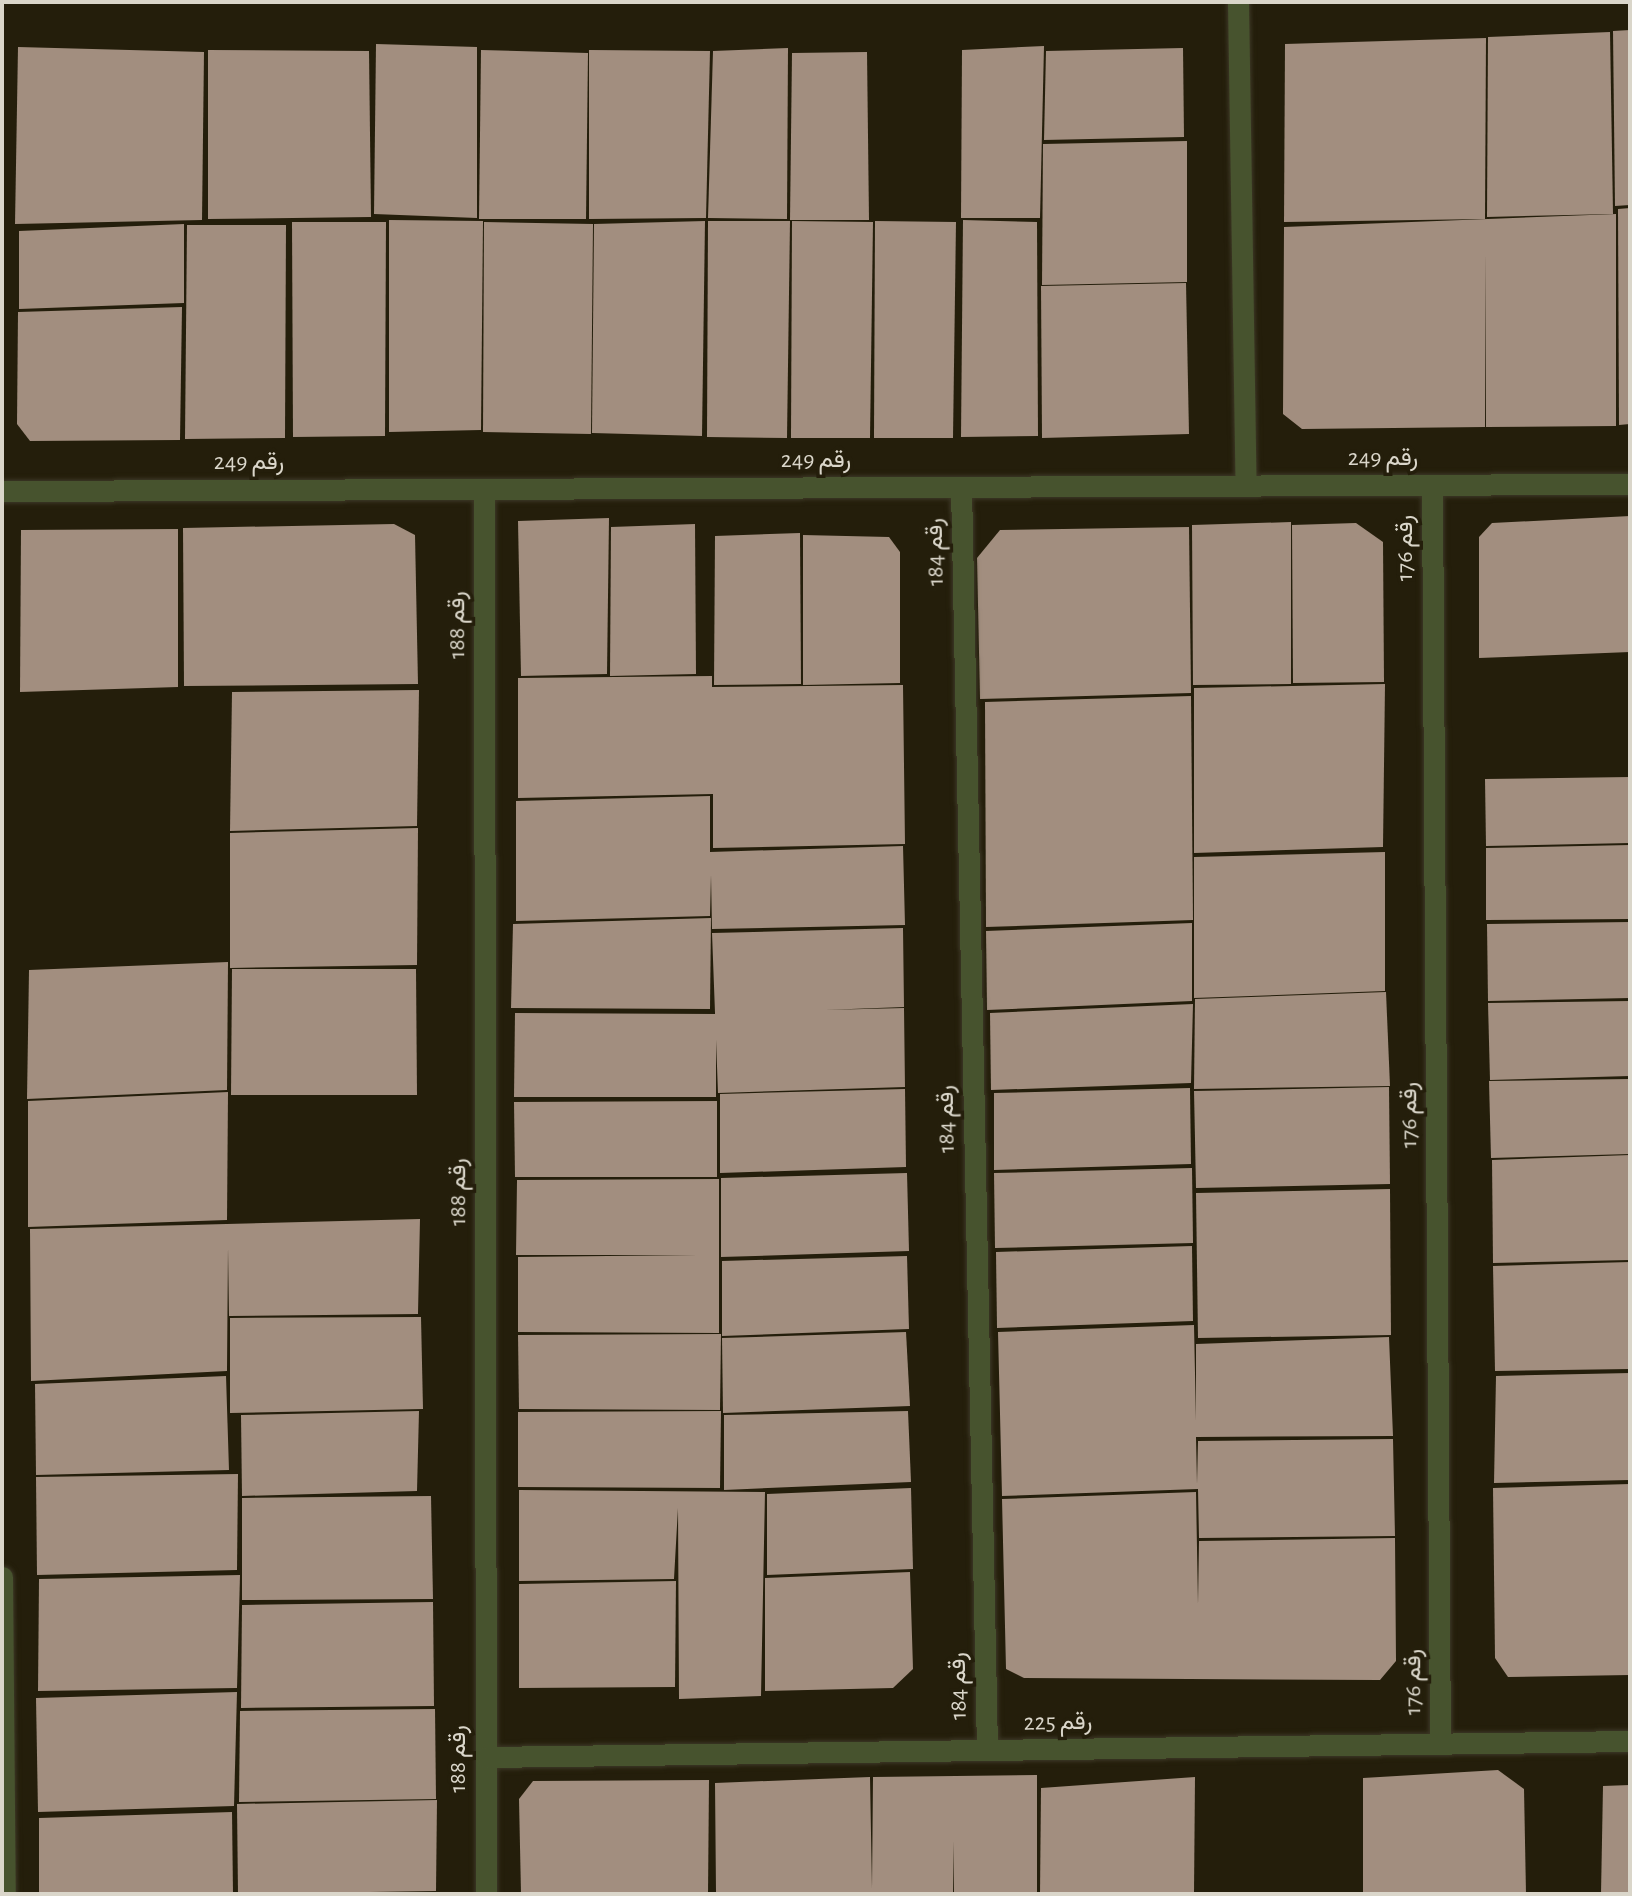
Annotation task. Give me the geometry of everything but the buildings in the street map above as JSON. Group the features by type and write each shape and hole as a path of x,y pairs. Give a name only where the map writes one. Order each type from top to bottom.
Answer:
{"street":[{"path":"1238,2 1246,486"},
{"name":"رقم 249","path":"2,491 1630,484"},
{"name":"رقم 176","path":"1432,485 1440,1744"},
{"name":"رقم 184","path":"961,487 987,1750"},
{"name":"رقم 188","path":"484,489 486,1894"},
{"path":"2,1577 5,1894"},
{"name":"رقم 225","path":"486,1757 1630,1741"}]}
